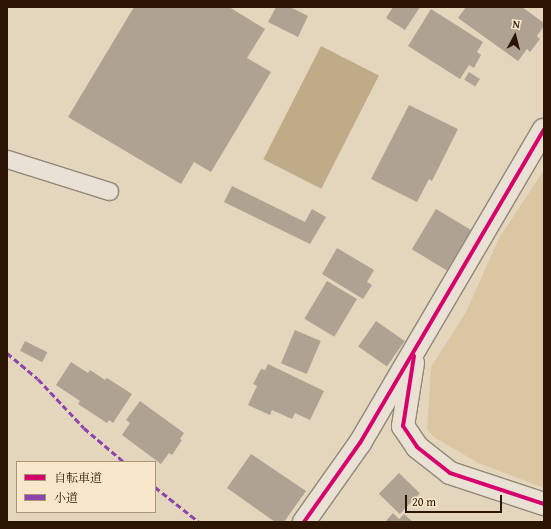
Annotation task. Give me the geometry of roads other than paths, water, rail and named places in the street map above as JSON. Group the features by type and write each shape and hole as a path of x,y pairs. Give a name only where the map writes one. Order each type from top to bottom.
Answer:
{"street":[{"path":"304,522 360,443 544,130"},
{"path":"415,350 403,426 417,447 450,473 544,504"}],"lane":[{"path":"7,159 109,191"}]}
